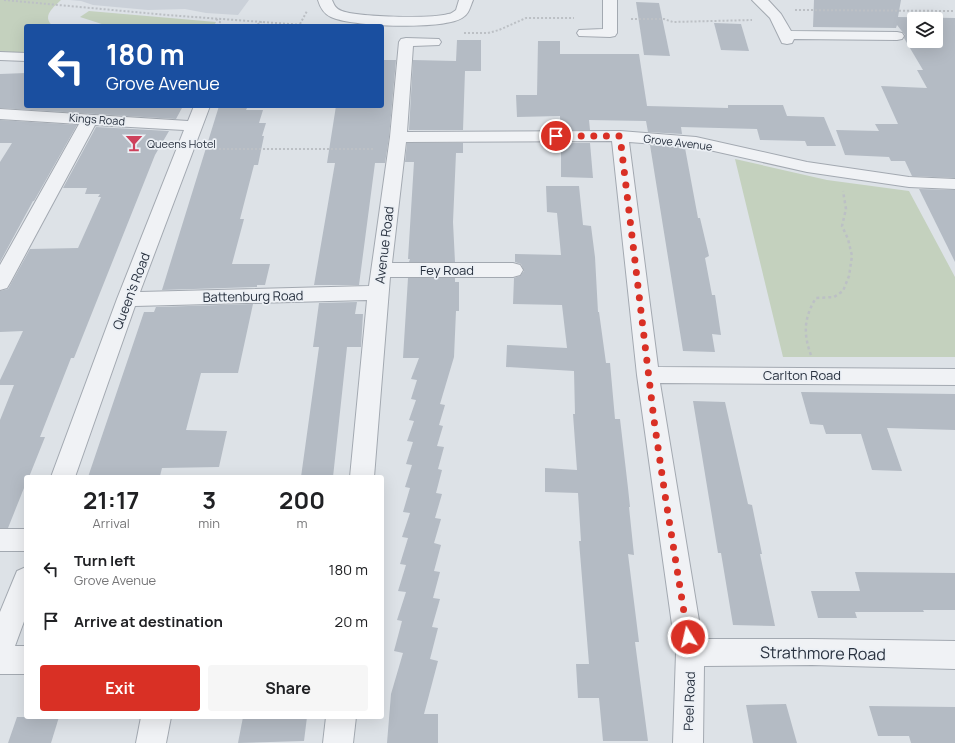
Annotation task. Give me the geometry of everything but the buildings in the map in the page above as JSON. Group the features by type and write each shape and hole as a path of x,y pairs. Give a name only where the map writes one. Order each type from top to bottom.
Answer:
{"street":[{"path":"325,0 328,8 337,15 381,20 434,21 452,18 462,12 466,0"},
{"path":"584,33 610,33 610,0"},
{"path":"760,0 772,10 786,38 897,36"},
{"name":"Avenue Road","path":"362,475 378,293 397,143 406,42 434,42"},
{"path":"0,56 24,58"},
{"name":"Queen's Road","path":"64,475 127,299 201,108"},
{"name":"Kings Road","path":"0,114 194,126"},
{"path":"0,283 90,119"},
{"name":"Grove Avenue","path":"397,143 620,136 696,142 807,167 909,182 955,184"},
{"name":"Peel Road","path":"620,136 648,374 665,495 690,653 688,743"},
{"name":"Fey Road","path":"382,270 513,270"},
{"name":"Battenburg Road","path":"127,299 378,293"},
{"name":"Carlton Road","path":"648,374 955,376"},
{"path":"0,540 24,540"},
{"path":"0,649 24,584"},
{"name":"Strathmore Road","path":"690,653 812,652 955,655"},
{"path":"0,660 24,660"},
{"path":"150,743 156,719"},
{"path":"338,743 341,719"}],"path":[{"path":"4,0 291,24"},
{"path":"772,10 955,11"},
{"path":"214,18 220,22 218,24"},
{"path":"258,24 262,22"},
{"path":"185,150 397,143"},
{"path":"819,376 807,345 804,322 808,308 816,298 834,296 843,291 849,276 852,256 848,239 842,226 846,209 840,172"}],"shaded area":[{"path":"70,0 249,0 238,15 206,13 185,9 148,10 93,5 81,1"}],"green space":[{"path":"0,0 61,0 48,15 48,19 52,24 24,24 24,55 0,53"},
{"path":"89,11 216,22 215,24 102,24 80,17"},
{"path":"735,159 827,180 909,191 955,277 955,357 783,357"}],"place":[{"name":"Queens Hotel","path":"134,143"}],"route":[{"path":"556,136 620,136 654,420 688,637"}]}
